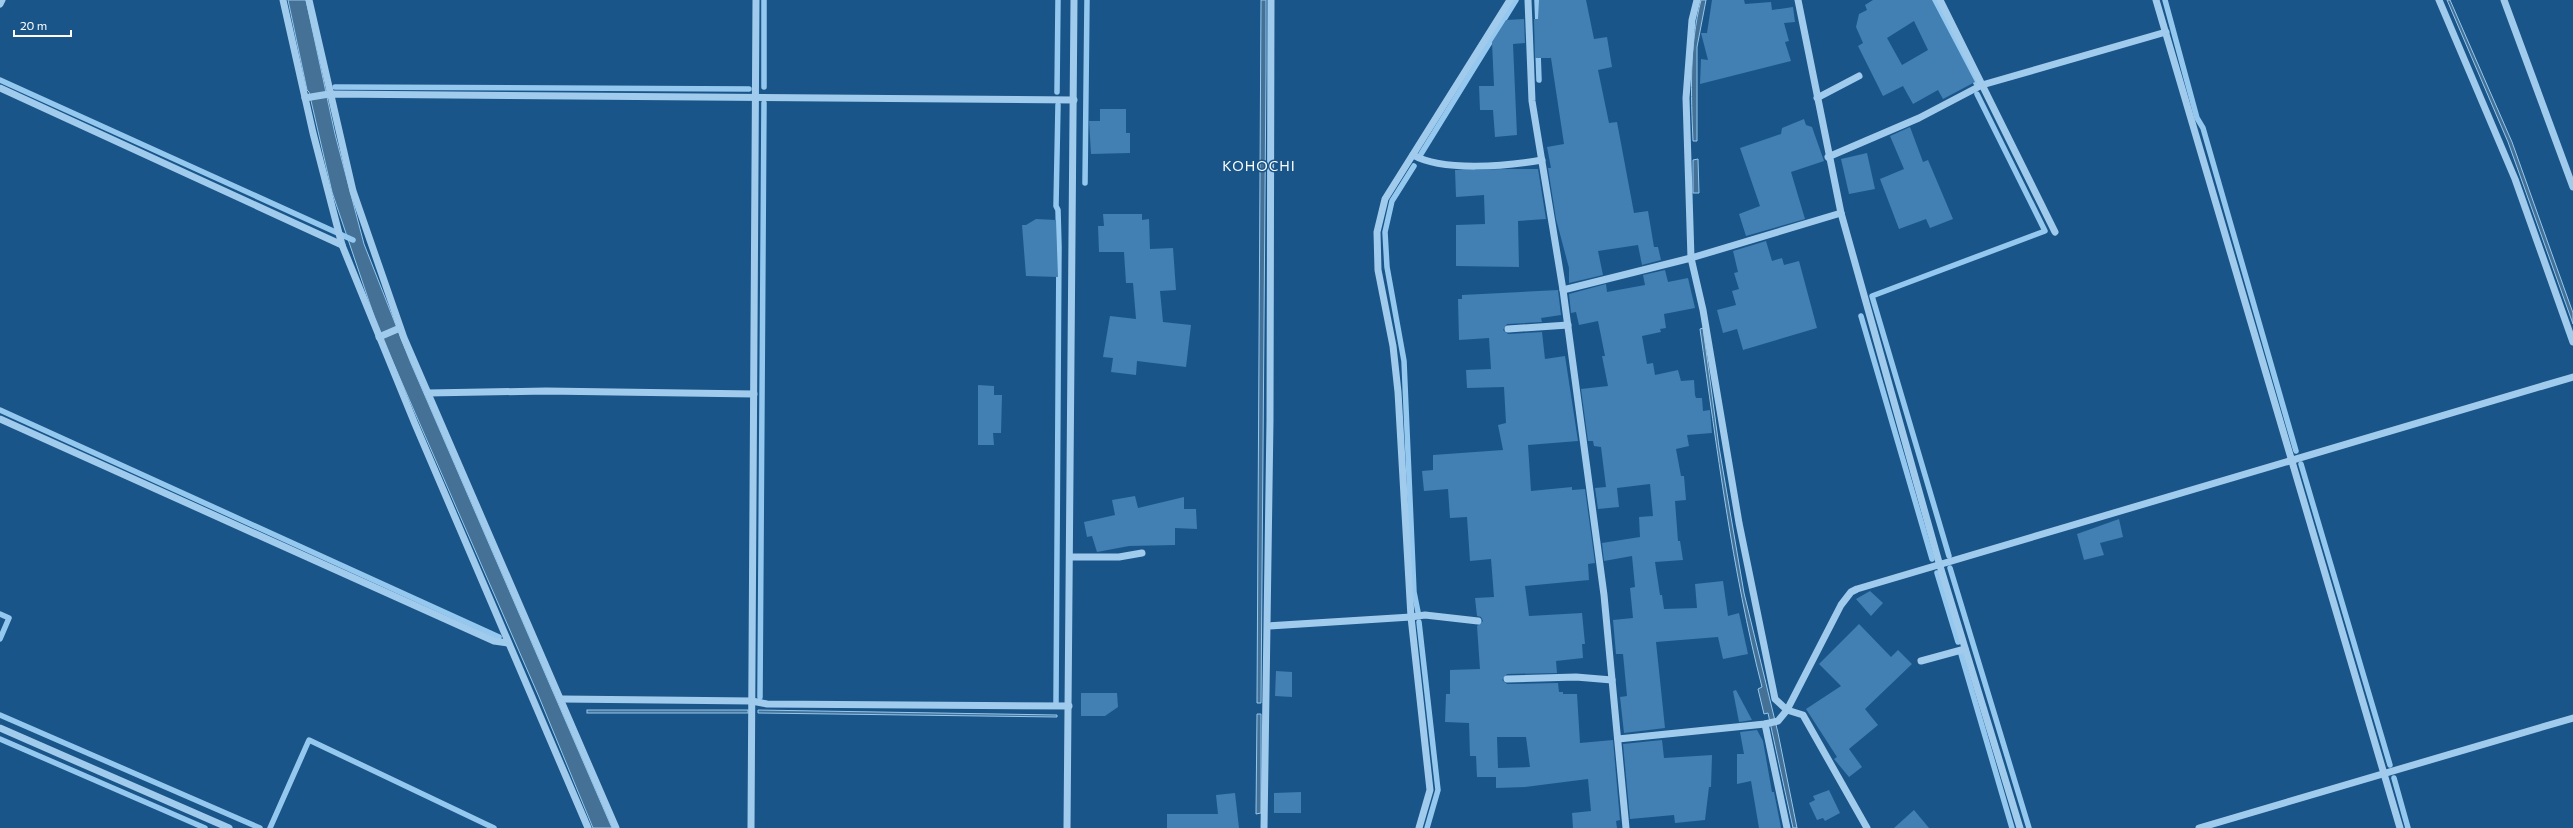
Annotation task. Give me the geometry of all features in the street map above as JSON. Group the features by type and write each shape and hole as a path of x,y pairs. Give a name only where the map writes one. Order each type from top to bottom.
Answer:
{"street":[{"path":"0,4 2,0"},
{"path":"283,0 342,244 379,337 508,644 588,828"},
{"path":"309,0 352,190 400,328 562,699 616,828"},
{"path":"751,828 756,0"},
{"path":"1067,828 1074,0"},
{"path":"1264,828 1268,626 1271,0"},
{"path":"1419,828 1430,790 1411,617 1398,392 1393,346 1378,270 1377,232 1385,199 1510,0"},
{"path":"1528,0 1532,101 1563,290 1604,595 1626,828"},
{"path":"1697,0 1692,20 1686,98 1691,258 1703,310 1739,523 1765,653 1775,699 1787,710 1803,714 1867,828"},
{"path":"1798,0 1828,157 1841,213 1940,566 2020,828"},
{"path":"1940,0 2055,232"},
{"path":"2156,0 2400,828"},
{"path":"2439,0 2515,178 2573,342"},
{"path":"2504,0 2573,187"},
{"path":"1828,157 1919,118 1982,85 2166,32"},
{"path":"1817,98 1859,76"},
{"path":"0,88 342,244"},
{"path":"307,98 330,94 755,96 1074,100"},
{"path":"1413,155 1424,162 1442,165 1521,164 1542,160"},
{"path":"1563,290 1691,258 1841,213"},
{"path":"1508,329 1568,325"},
{"path":"379,337 400,328"},
{"path":"1618,739 1765,724 1778,721 1787,710 1837,612 1851,592 2573,377"},
{"path":"428,392 546,391 754,394"},
{"path":"0,419 494,641 508,644"},
{"path":"1070,557 1119,557 1142,553"},
{"path":"1268,626 1425,615 1478,621"},
{"path":"1921,661 1965,649"},
{"path":"1506,679 1576,677 1612,680"},
{"path":"562,699 752,701 767,704 1069,706"},
{"path":"2199,828 2573,718"},
{"path":"1765,724 1786,828"},
{"path":"0,728 225,827"}],"water":[{"path":"288,0 306,0 335,134 364,244 410,361 612,828 593,828 539,697 378,328 332,192 309,92 307,90"},
{"path":"1261,0 1266,0 1266,70 1261,703 1257,703"},
{"path":"1701,0 1706,0 1697,47 1697,141 1693,141 1691,88 1692,70 1694,35"},
{"path":"2447,0 2450,0 2512,142 2573,313 2573,324 2508,142"},
{"path":"1698,159 1699,193 1693,193 1693,160"},
{"path":"1703,328 1719,447 1744,593 1778,733 1797,828 1793,828 1768,713 1764,714 1758,689 1762,687 1742,598 1719,464 1700,329"},
{"path":"587,710 748,710 748,713 587,713"},
{"path":"758,710 1057,715 1057,717 758,713"},
{"path":"1257,714 1261,714 1261,813 1256,814"}],"building":[{"path":"1539,0 1586,0 1594,39 1607,37 1612,67 1598,70 1609,123 1617,122 1634,213 1648,211 1654,247 1658,247 1661,260 1642,265 1638,245 1598,251 1603,275 1569,283 1569,268 1556,219 1548,168 1551,168 1547,147 1564,144 1551,58 1535,58 1534,19 1538,19"},
{"path":"1712,0 1744,0 1745,4 1771,2 1772,10 1793,7 1795,22 1784,23 1789,41 1785,42 1791,61 1700,84 1701,59 1708,60 1701,33 1707,33"},
{"path":"1873,0 1932,0 1975,82 1943,99 1938,90 1913,104 1903,86 1883,96 1858,46 1863,43 1856,27 1859,14 1867,10 1865,5","holes":["1914,21 1928,50 1902,65 1887,38"]},
{"path":"1524,19 1525,43 1513,44 1517,135 1495,137 1493,110 1480,110 1479,86 1494,86 1492,42 1506,20"},
{"path":"1100,109 1126,109 1126,133 1130,133 1130,153 1091,154 1089,121 1100,121"},
{"path":"1804,119 1806,125 1812,127 1824,161 1791,172 1805,219 1746,236 1739,214 1760,206 1740,148 1781,134 1782,128"},
{"path":"1910,127 1923,162 1928,160 1953,219 1930,228 1926,219 1899,229 1880,179 1904,169 1890,136"},
{"path":"1867,153 1875,189 1849,194 1841,159"},
{"path":"1538,169 1546,219 1518,221 1519,267 1456,266 1456,225 1485,224 1484,195 1456,197 1455,170"},
{"path":"1103,214 1142,214 1142,220 1149,219 1150,249 1173,248 1176,290 1160,291 1163,322 1191,325 1186,367 1137,361 1136,375 1111,372 1113,358 1103,357 1110,316 1136,319 1133,283 1126,283 1124,252 1099,252 1098,226 1104,226"},
{"path":"1036,219 1056,220 1058,277 1026,276 1022,225 1026,225"},
{"path":"1766,241 1772,261 1782,258 1784,265 1799,261 1817,328 1743,350 1737,329 1723,333 1717,310 1736,305 1732,291 1739,289 1734,273 1738,272 1733,251"},
{"path":"1665,270 1668,282 1688,278 1695,308 1664,314 1666,328 1660,329 1661,332 1642,336 1647,364 1653,363 1655,375 1678,370 1681,381 1694,380 1696,398 1702,398 1703,411 1710,410 1712,433 1687,435 1689,446 1676,449 1681,476 1684,476 1686,500 1675,501 1678,541 1680,541 1683,560 1655,562 1660,595 1662,595 1664,609 1697,608 1695,584 1723,581 1728,616 1739,613 1748,654 1723,659 1718,637 1656,642 1665,728 1624,733 1620,697 1627,696 1623,654 1616,654 1613,620 1633,618 1630,588 1635,587 1632,556 1604,561 1602,543 1640,537 1639,517 1653,516 1650,484 1617,488 1619,507 1598,509 1595,488 1606,487 1601,447 1594,446 1593,441 1588,441 1581,389 1608,386 1602,356 1605,356 1598,321 1579,325 1576,312 1571,313 1569,294 1606,284 1607,292 1645,285 1643,275"},
{"path":"1558,290 1561,315 1541,318 1542,322 1507,324 1503,330 1508,334 1542,332 1545,359 1565,356 1578,441 1528,445 1531,491 1572,487 1572,490 1585,489 1595,563 1588,564 1589,580 1525,586 1529,616 1582,613 1585,644 1582,644 1583,658 1556,661 1557,673 1507,674 1502,680 1507,684 1558,683 1559,692 1563,692 1563,694 1577,694 1580,743 1613,740 1620,820 1616,821 1617,828 1573,828 1572,813 1591,811 1588,779 1525,787 1496,788 1496,777 1477,777 1476,756 1470,756 1469,723 1445,722 1446,694 1450,694 1450,670 1480,669 1477,626 1483,621 1481,617 1477,616 1475,598 1494,597 1491,559 1470,561 1467,517 1450,518 1448,489 1424,491 1422,471 1433,470 1433,455 1503,450 1498,425 1506,423 1504,387 1467,388 1466,370 1491,369 1489,338 1459,340 1458,299 1462,299 1462,295","holes":["1497,737 1526,737 1530,767 1498,768"]},
{"path":"978,385 994,386 994,395 1002,395 1001,433 993,433 994,445 978,445"},
{"path":"1135,496 1138,508 1184,497 1184,509 1196,509 1197,529 1175,528 1175,545 1129,546 1097,552 1092,536 1087,537 1084,522 1115,515 1112,500"},
{"path":"2119,519 2123,537 2100,543 2104,555 2084,560 2077,534"},
{"path":"1870,591 1883,603 1871,616 1856,599"},
{"path":"1859,624 1891,657 1898,650 1912,664 1865,709 1878,725 1849,749 1862,767 1849,777 1834,759 1837,757 1806,709 1841,686 1819,664"},
{"path":"1276,671 1292,672 1292,697 1275,696"},
{"path":"1736,690 1752,720 1739,722 1733,691"},
{"path":"1081,693 1117,693 1118,707 1105,716 1081,716"},
{"path":"1757,730 1763,741 1772,792 1774,792 1781,828 1759,828 1751,781 1737,784 1737,754 1744,754 1740,732"},
{"path":"1662,740 1664,758 1712,755 1711,787 1709,787 1705,820 1675,823 1674,815 1630,819 1623,744"},
{"path":"1829,790 1840,813 1825,821 1823,818 1817,820 1809,803 1815,800 1813,796"},
{"path":"1301,792 1301,813 1274,813 1274,793"},
{"path":"1235,793 1239,828 1167,828 1167,814 1218,814 1216,795"},
{"path":"1914,810 1929,828 1894,828"}],"waterway":[{"path":"764,0 764,87"},
{"path":"1057,92 1058,0"},
{"path":"1085,183 1087,0"},
{"path":"1421,154 1516,0"},
{"path":"1537,0 1538,26"},
{"path":"1934,0 1976,83"},
{"path":"2165,0 2197,118 2203,128 2296,451"},
{"path":"1538,52 1539,80"},
{"path":"0,80 353,240"},
{"path":"335,87 749,89"},
{"path":"1949,556 1872,296 2045,231 1977,94"},
{"path":"760,697 764,103"},
{"path":"1056,702 1059,247 1058,210 1056,206 1058,105"},
{"path":"1414,166 1392,201 1385,232 1387,267 1404,361 1414,592 1418,612"},
{"path":"1861,316 1932,559"},
{"path":"0,410 499,637"},
{"path":"2301,464 2390,765"},
{"path":"1950,568 2029,828"},
{"path":"1937,573 1958,642"},
{"path":"0,614 9,618 0,639"},
{"path":"1419,622 1438,790 1427,828"},
{"path":"1961,654 2012,828"},
{"path":"0,715 260,828"},
{"path":"0,739 205,828"},
{"path":"270,828 309,740 494,828"},
{"path":"2394,778 2408,828"}],"district":[{"name":"KOHOCHI","path":"1259,166"}]}
